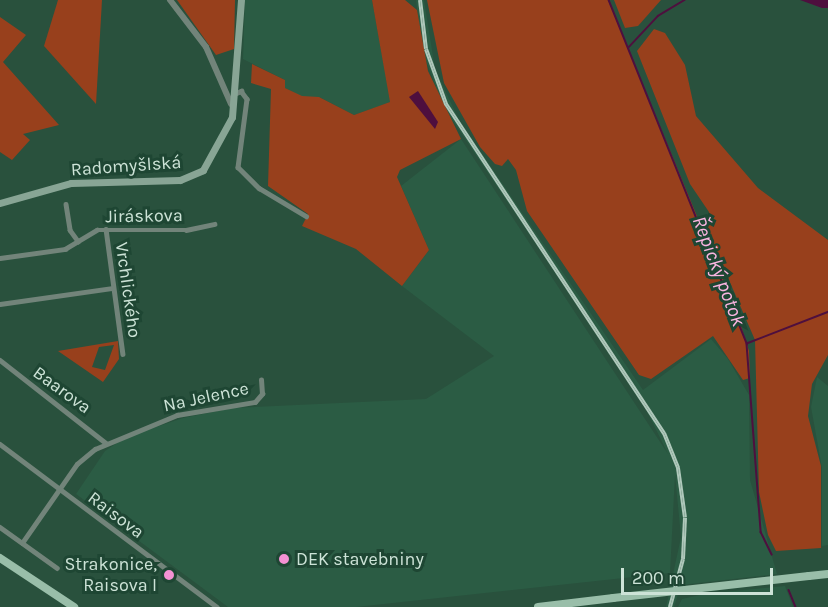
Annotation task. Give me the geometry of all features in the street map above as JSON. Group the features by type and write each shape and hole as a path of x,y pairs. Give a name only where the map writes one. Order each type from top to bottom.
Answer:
{"main road":[{"name":"Radomyšlská","path":"0,203 71,183 190,178 214,159 232,117 241,0"},
{"path":"0,558 74,607"},
{"path":"538,607 828,574"}],"street":[{"path":"170,0 206,47 233,93 247,99 238,167 259,188 306,216"},
{"path":"66,204 70,230 78,241"},
{"name":"Jiráskova","path":"0,258 65,249 106,229 186,230 214,224"},
{"name":"Vrchlického","path":"106,229 123,354"},
{"path":"0,304 113,288"},
{"name":"Baarova","path":"0,360 106,443"},
{"name":"Na Jelence","path":"22,543 59,488 82,459 106,443 177,414 255,402 262,394 261,380"},
{"name":"Raisova","path":"0,444 217,607"},
{"path":"0,527 57,568"}],"shaded area":[{"path":"58,0 102,0 96,104 44,46"},
{"path":"177,0 235,0 234,49 216,55"},
{"path":"245,0 372,0 391,102 354,115 319,97 302,97 285,88 285,80 243,59"},
{"path":"372,0 405,0 417,10 428,71 461,139 400,170 397,177 429,250 402,286 356,249 302,226 308,214 268,186 271,89 251,83 252,64 285,80 285,88 302,96 319,97 354,115 390,102"},
{"path":"416,0 424,0 435,69 459,120 643,390 711,339 728,359 749,395 750,480 777,574 681,585 674,607 666,607 681,537 675,475 670,573 356,607 228,607 76,494 105,451 126,437 183,418 233,408 426,399 494,356 402,286 429,250 401,186 461,139 668,454 643,403 443,106 422,50"},
{"path":"427,0 608,0 736,311 749,351 750,378 743,380 713,336 651,379 639,375 527,211 516,170 508,159 502,166 495,164 480,147 444,83"},
{"path":"614,0 661,0 638,26 625,28"},
{"path":"800,0 828,0 828,8 822,8"},
{"path":"0,17 26,35 3,62 59,125 23,134 30,140 12,160 0,152"},
{"path":"654,29 665,33 685,65 696,116 758,188 828,240 828,355 812,384 808,416 821,466 821,548 776,551 768,535 759,492 755,340 706,227 709,212 690,184 637,51"},
{"path":"418,91 438,122 435,129 409,97"},
{"path":"118,341 119,359 103,382 58,351","holes":["114,345 105,370 92,367 99,347"]},
{"path":"817,377 828,386 828,545 822,546 822,468 811,407"},
{"path":"785,586 793,607 678,607 682,599 704,594"}],"waterway":[{"name":"Řepický potok","path":"609,0 747,344 761,532 772,555"},
{"path":"629,47 658,16 685,0"},
{"path":"748,343 828,312"},
{"name":"Řepický potok","path":"789,590 796,607"}],"railway":[{"path":"420,0 426,49 446,104 664,433 678,468 685,518 683,559 670,607"}],"place":[{"name":"DEK stavebniny","path":"284,559"},
{"name":"Strakonice, Raisova I","path":"169,575"}]}
